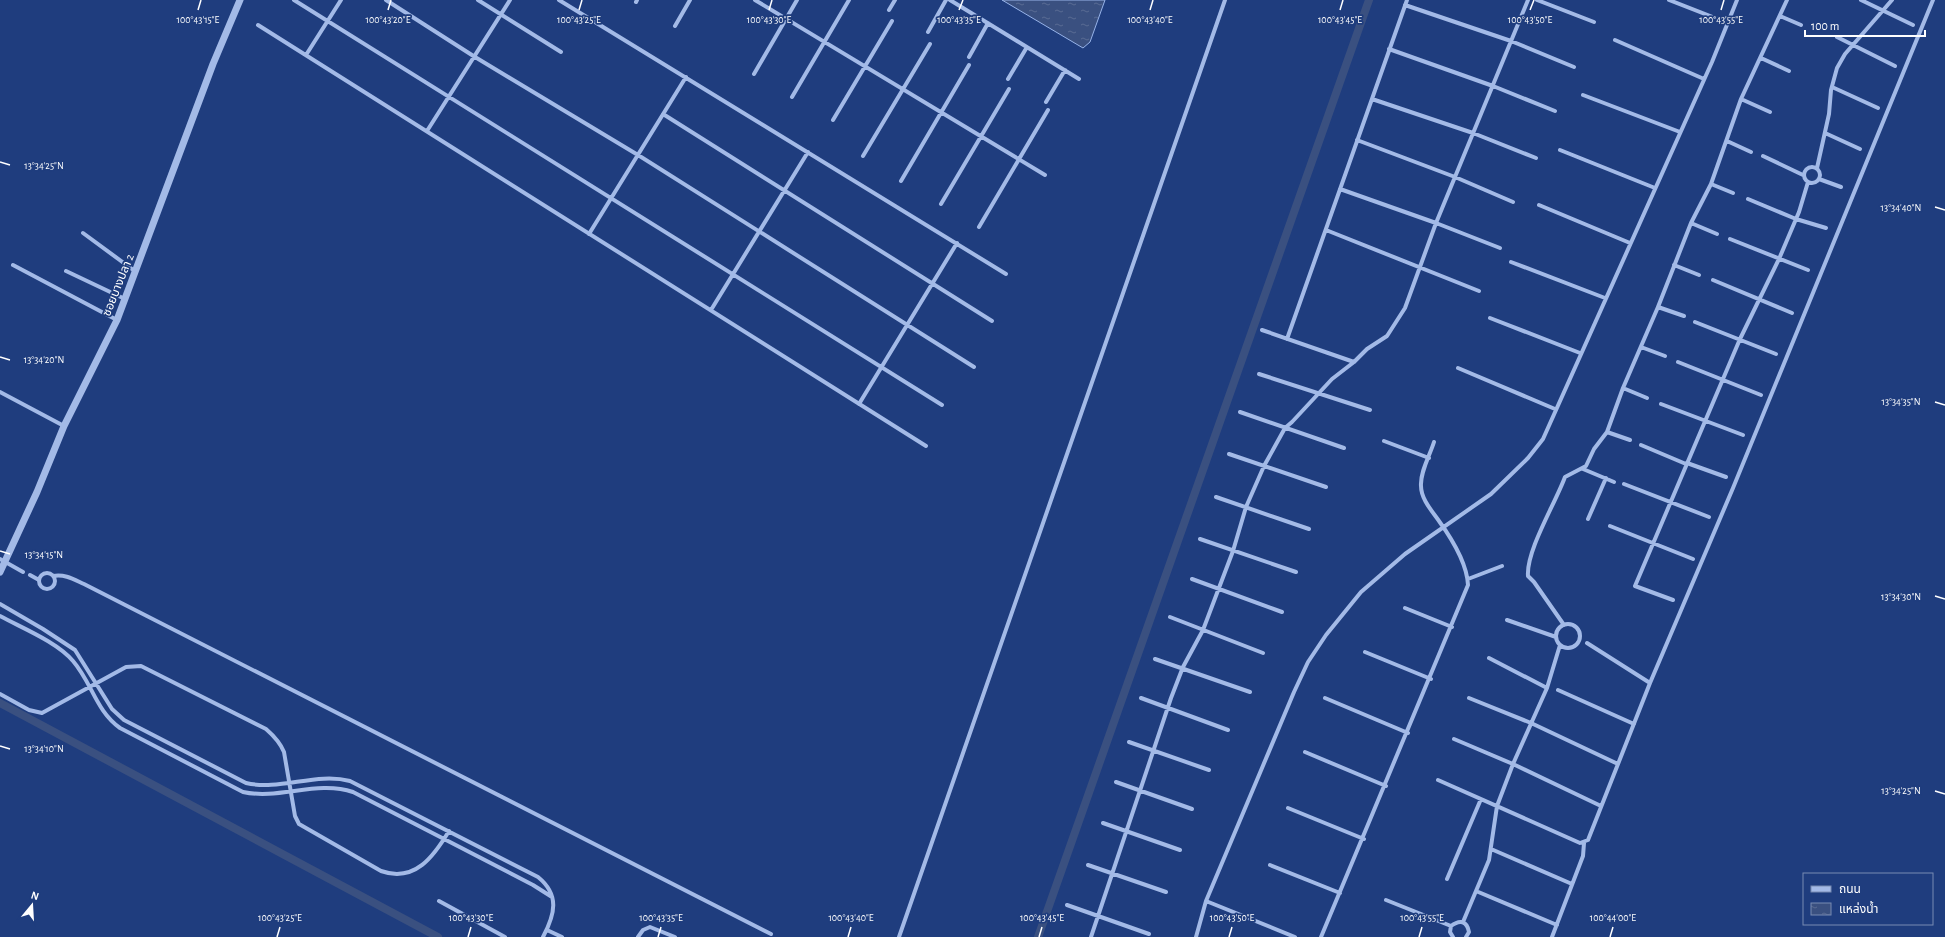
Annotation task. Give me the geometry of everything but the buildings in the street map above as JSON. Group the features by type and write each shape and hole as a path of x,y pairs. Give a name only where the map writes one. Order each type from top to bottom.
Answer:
{"street":[{"name":"ซอยบางปลา 2","path":"0,572 2,560 37,492 64,426 117,320 213,64 240,0"},
{"path":"294,0 942,405"},
{"path":"306,55 341,0"},
{"path":"386,0 475,57 638,155 974,367"},
{"path":"478,0 562,52"},
{"path":"427,131 510,0"},
{"path":"559,0 1006,274"},
{"path":"675,26 690,0"},
{"path":"755,0 1046,175"},
{"path":"754,74 797,0"},
{"path":"792,97 849,0"},
{"path":"889,10 894,0"},
{"path":"928,32 946,0"},
{"path":"950,0 1080,79"},
{"path":"899,937 1225,0"},
{"path":"1287,339 1407,0"},
{"path":"1091,937 1183,667 1203,630 1233,551 1246,507 1264,466 1285,428 1319,394 1332,378 1354,362 1367,349 1386,336 1405,308 1436,223 1528,0"},
{"path":"1537,0 1594,22"},
{"path":"1669,0 1728,23"},
{"path":"1196,937 1206,901 1294,692 1308,662 1326,635 1361,592 1405,554 1491,494 1528,458 1542,439 1738,0"},
{"path":"1564,625 1534,582 1528,576 1527,569 1532,554 1546,520 1559,495 1565,477 1583,469 1586,466 1594,449 1607,432 1623,388 1658,307 1691,222 1711,184 1741,99 1787,0"},
{"path":"1861,0 1913,25"},
{"path":"1763,156 1803,175 1808,182 1814,183 1819,179 1820,173 1817,168 1837,68 1844,54 1892,0"},
{"path":"1552,937 1583,856 1584,843 1588,840 1650,683 1733,488 1933,0"},
{"path":"1405,5 1511,41 1574,67"},
{"path":"1780,16 1801,26"},
{"path":"833,120 892,21"},
{"path":"969,57 988,23"},
{"path":"258,25 926,446"},
{"path":"1837,37 1895,66"},
{"path":"1615,40 1704,79"},
{"path":"863,156 930,44"},
{"path":"1008,79 1027,47"},
{"path":"1389,49 1493,86 1555,111"},
{"path":"1761,58 1789,71"},
{"path":"901,181 969,65"},
{"path":"1046,102 1065,70"},
{"path":"589,234 686,77"},
{"path":"1832,87 1878,108"},
{"path":"941,204 1009,89"},
{"path":"1583,94 1680,132"},
{"path":"1372,99 1473,133 1536,158"},
{"path":"1741,99 1770,112"},
{"path":"979,227 1048,110"},
{"path":"663,114 992,321"},
{"path":"1825,133 1860,149"},
{"path":"1357,140 1455,177 1513,202"},
{"path":"1727,141 1750,152"},
{"path":"1560,150 1655,188"},
{"path":"710,310 808,152"},
{"path":"1803,175 1805,169 1817,168"},
{"path":"1819,179 1841,187"},
{"path":"1673,600 1634,586 1654,544 1686,463 1740,339 1759,298 1780,259 1796,219 1808,182"},
{"path":"1711,184 1733,193"},
{"path":"1340,189 1436,223 1500,248"},
{"path":"1748,199 1796,219 1826,228"},
{"path":"1539,205 1630,242"},
{"path":"1691,222 1717,234"},
{"path":"1326,230 1479,291"},
{"path":"83,233 136,272"},
{"path":"1730,239 1808,270"},
{"path":"859,404 957,244"},
{"path":"1511,262 1605,298"},
{"path":"13,265 117,320"},
{"path":"1674,265 1699,275"},
{"path":"66,271 125,299"},
{"path":"1713,280 1792,313"},
{"path":"1658,307 1684,316"},
{"path":"1490,318 1580,353"},
{"path":"1695,322 1776,354"},
{"path":"1262,330 1354,362"},
{"path":"1641,347 1665,356"},
{"path":"1678,362 1761,395"},
{"path":"1458,368 1555,409"},
{"path":"1259,374 1370,410"},
{"path":"1623,388 1647,398"},
{"path":"0,392 64,426"},
{"path":"1661,404 1743,435"},
{"path":"1240,412 1344,448"},
{"path":"1607,432 1630,440"},
{"path":"1384,441 1429,458"},
{"path":"1321,937 1364,839 1466,594 1468,579 1462,561 1444,528 1424,498 1420,488 1421,479 1434,442"},
{"path":"1641,445 1726,477"},
{"path":"1229,454 1326,488"},
{"path":"1583,469 1614,482"},
{"path":"1588,519 1606,478"},
{"path":"1624,484 1709,517"},
{"path":"1216,496 1309,529"},
{"path":"1610,526 1693,559"},
{"path":"1200,539 1296,572"},
{"path":"2,560 23,572"},
{"path":"1468,579 1502,566"},
{"path":"39,580 41,576 47,573 53,576 60,574 67,576 770,934"},
{"path":"30,575 39,580 42,587 49,588 54,583 53,576"},
{"path":"1192,579 1282,612"},
{"path":"0,604 75,650 112,709 124,720 246,783 260,785 330,778 350,781 538,877 546,884 552,897 554,909 551,921 543,937"},
{"path":"1405,608 1452,627"},
{"path":"0,616 66,654 78,668 104,715 120,728 236,788 252,794 335,787 342,788 353,792 443,840 533,885 552,897"},
{"path":"1170,617 1263,653"},
{"path":"1507,620 1556,637 1560,645 1571,649 1579,642 1581,635 1576,627 1568,624 1564,625 1556,637"},
{"path":"38,637 43,629"},
{"path":"1587,643 1650,683"},
{"path":"1463,922 1489,860 1497,806 1513,764 1546,688 1560,645"},
{"path":"1365,652 1430,679"},
{"path":"1489,658 1546,688"},
{"path":"1155,659 1183,667 1250,692"},
{"path":"0,694 29,710 42,713 126,667 141,666 266,729 281,744 290,782 295,816 299,824 389,873 405,872 420,867 436,852 449,831"},
{"path":"1558,690 1634,724"},
{"path":"1141,698 1228,730"},
{"path":"1325,698 1408,732"},
{"path":"1469,698 1531,723 1618,764"},
{"path":"1454,740 1513,764 1601,806"},
{"path":"1129,742 1210,770"},
{"path":"1305,752 1386,786"},
{"path":"1438,780 1580,843 1584,843"},
{"path":"1116,782 1192,809"},
{"path":"1446,879 1481,799"},
{"path":"1288,808 1364,839"},
{"path":"1103,823 1180,850"},
{"path":"1491,849 1572,884"},
{"path":"1088,865 1166,892"},
{"path":"1270,865 1340,893"},
{"path":"1476,891 1557,925"},
{"path":"1386,900 1451,926"},
{"path":"439,901 505,937"},
{"path":"1206,901 1295,937"},
{"path":"1067,905 1149,934"},
{"path":"1453,937 1450,932 1451,926 1456,922 1463,922 1468,926 1469,932 1466,937"},
{"path":"638,937 643,930 650,927 675,937"},
{"path":"547,930 562,937"}],"water":[{"path":"1002,0 1105,0 1090,42 1083,48"}],"waterway":[{"path":"1038,937 1369,0"},
{"path":"0,703 438,937"}]}
